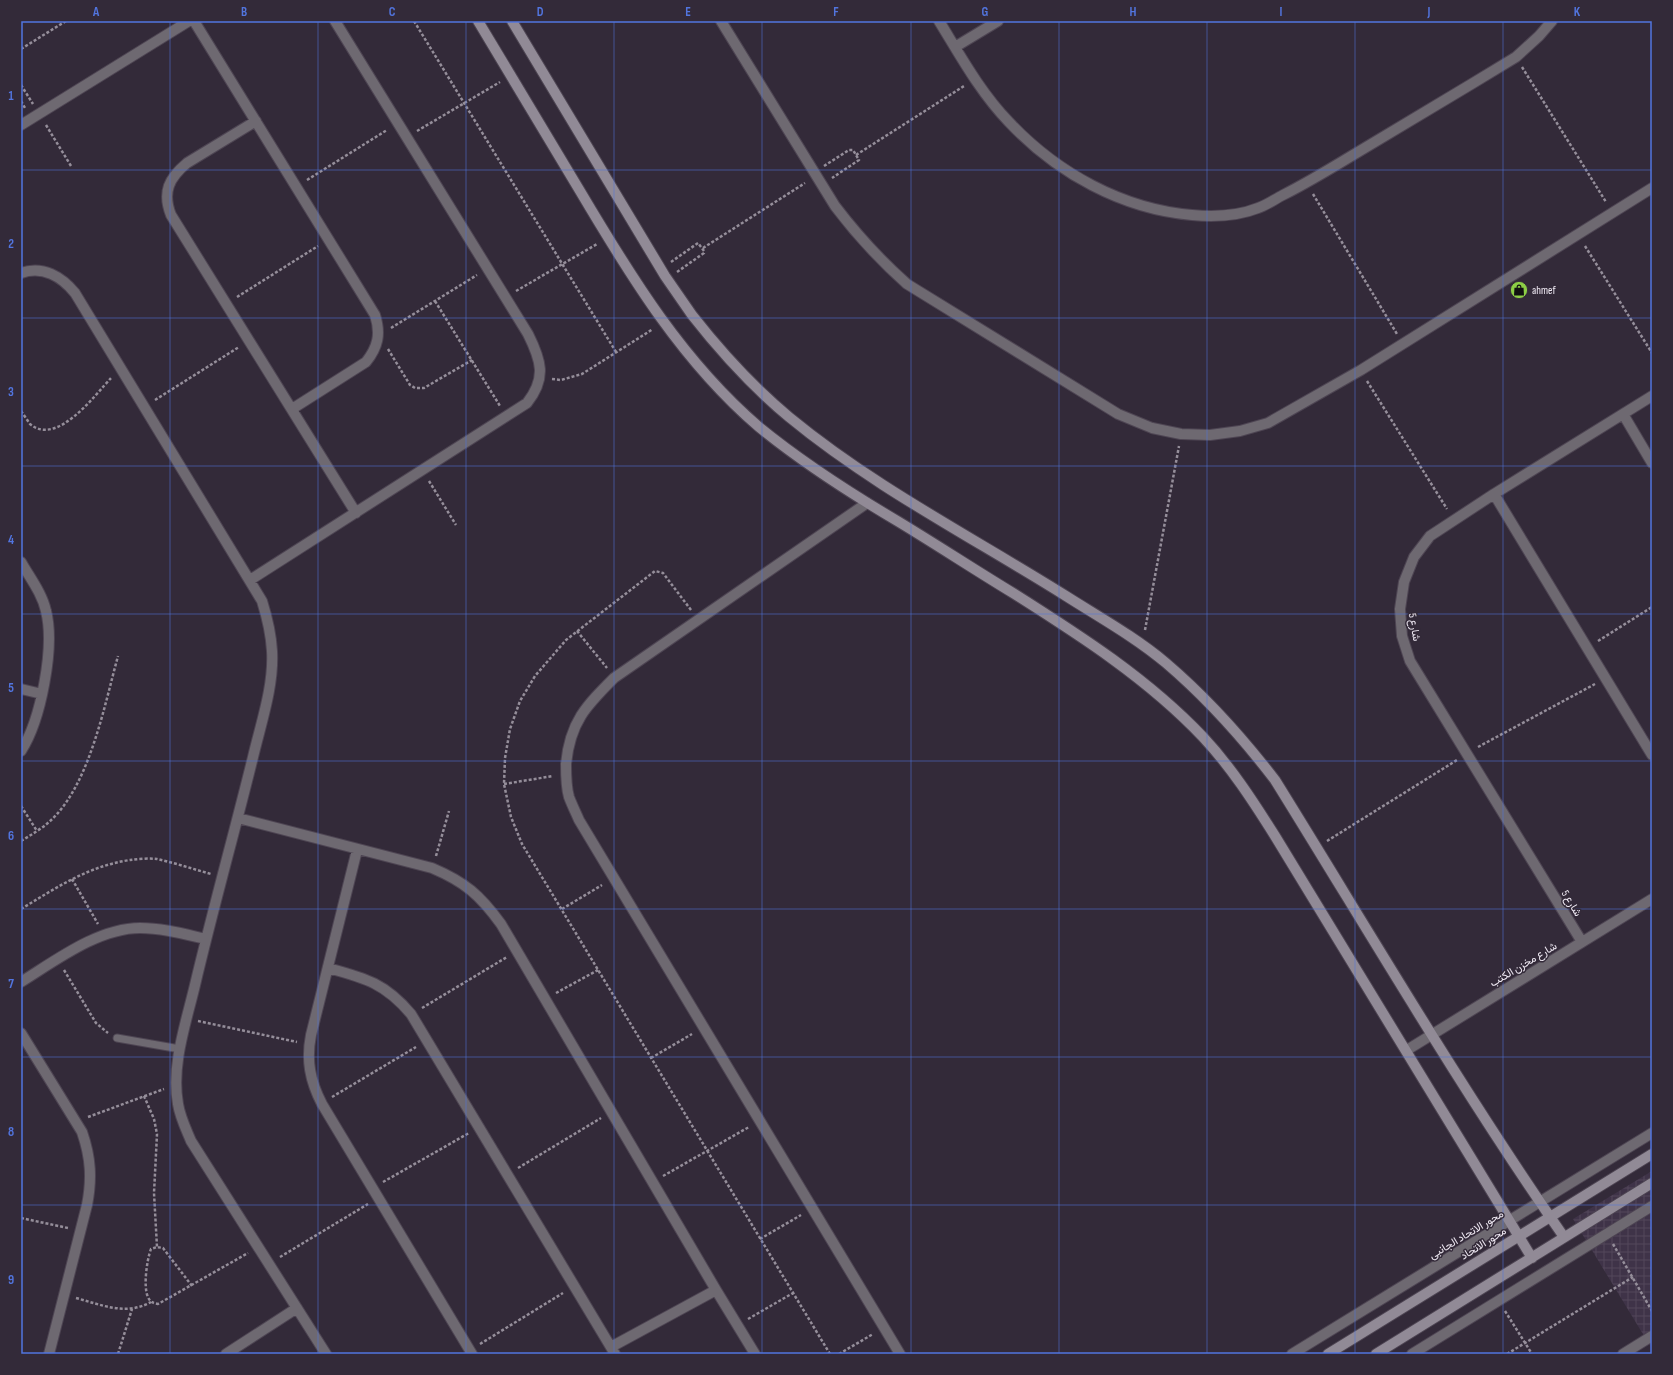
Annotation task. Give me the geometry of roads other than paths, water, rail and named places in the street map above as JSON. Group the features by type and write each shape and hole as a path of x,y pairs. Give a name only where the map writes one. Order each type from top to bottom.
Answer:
{"street":[{"path":"21,125 189,21"},
{"path":"194,21 376,315 379,335 377,345 366,362 292,410"},
{"path":"250,580 527,403 537,387 540,376 538,357 535,348 506,297 335,21"},
{"path":"478,21 608,238 663,322 706,376 758,425 811,467 1092,644 1147,685 1203,738 1229,768 1253,800 1407,1050 1532,1258"},
{"path":"512,21 667,279 692,314 737,368 789,416 826,445 911,503 1048,584 1142,645 1195,688 1224,717 1270,775 1431,1034 1564,1237"},
{"path":"721,21 821,185 856,234 880,260 907,284 1118,414 1152,428 1181,434 1210,435 1240,431 1268,423 1361,370 1652,188"},
{"path":"939,21 975,79 1008,121 1034,146 1086,182 1114,197 1143,207 1174,214 1205,216 1228,215 1258,208 1307,183 1516,57 1540,36 1552,21"},
{"path":"955,47 998,21"},
{"path":"256,121 187,164 177,172 170,182 167,193 167,204 171,215 356,513"},
{"path":"21,273 38,270 53,274 66,282 75,294 262,600 270,626 272,652 270,678 265,703 238,818 206,939 187,1019 180,1049 176,1084 178,1104 183,1123 191,1141 326,1354"},
{"name":"شارع 5","path":"1582,942 1410,661 1402,636 1400,609 1404,582 1414,557 1430,536 1494,494 1652,396"},
{"path":"1623,414 1652,463"},
{"path":"1494,494 1652,755"},
{"path":"868,503 614,678 591,700 577,722 568,746 566,774 569,796 579,820 900,1354"},
{"path":"21,562 40,594 46,610 50,644 42,694 36,719 21,750"},
{"path":"21,689 42,694"},
{"path":"238,818 432,868 452,877 471,889 487,904 501,924 652,1182 755,1354"},
{"path":"358,850 309,1044 308,1060 310,1075 314,1090 322,1104 471,1353"},
{"name":"شارع مخزن الكتب","path":"1407,1050 1652,899"},
{"path":"21,982 104,934 138,928 157,928 206,939"},
{"path":"328,968 371,981 386,989 400,1000 411,1014 428,1040 613,1351 716,1290"},
{"path":"21,1032 82,1132 88,1150 91,1168 91,1187 49,1354"},
{"name":"محور الاتحاد الجانبى","path":"1292,1354 1652,1133"},
{"name":"محور الاتحاد","path":"1328,1354 1652,1154"},
{"path":"1376,1354 1652,1183"},
{"path":"1412,1354 1652,1206"},
{"path":"226,1354 297,1308"},
{"path":"1623,1354 1652,1336"}],"lane":[{"path":"117,1038 180,1049"}],"place":[{"name":"ahmef","path":"1519,290"}]}
